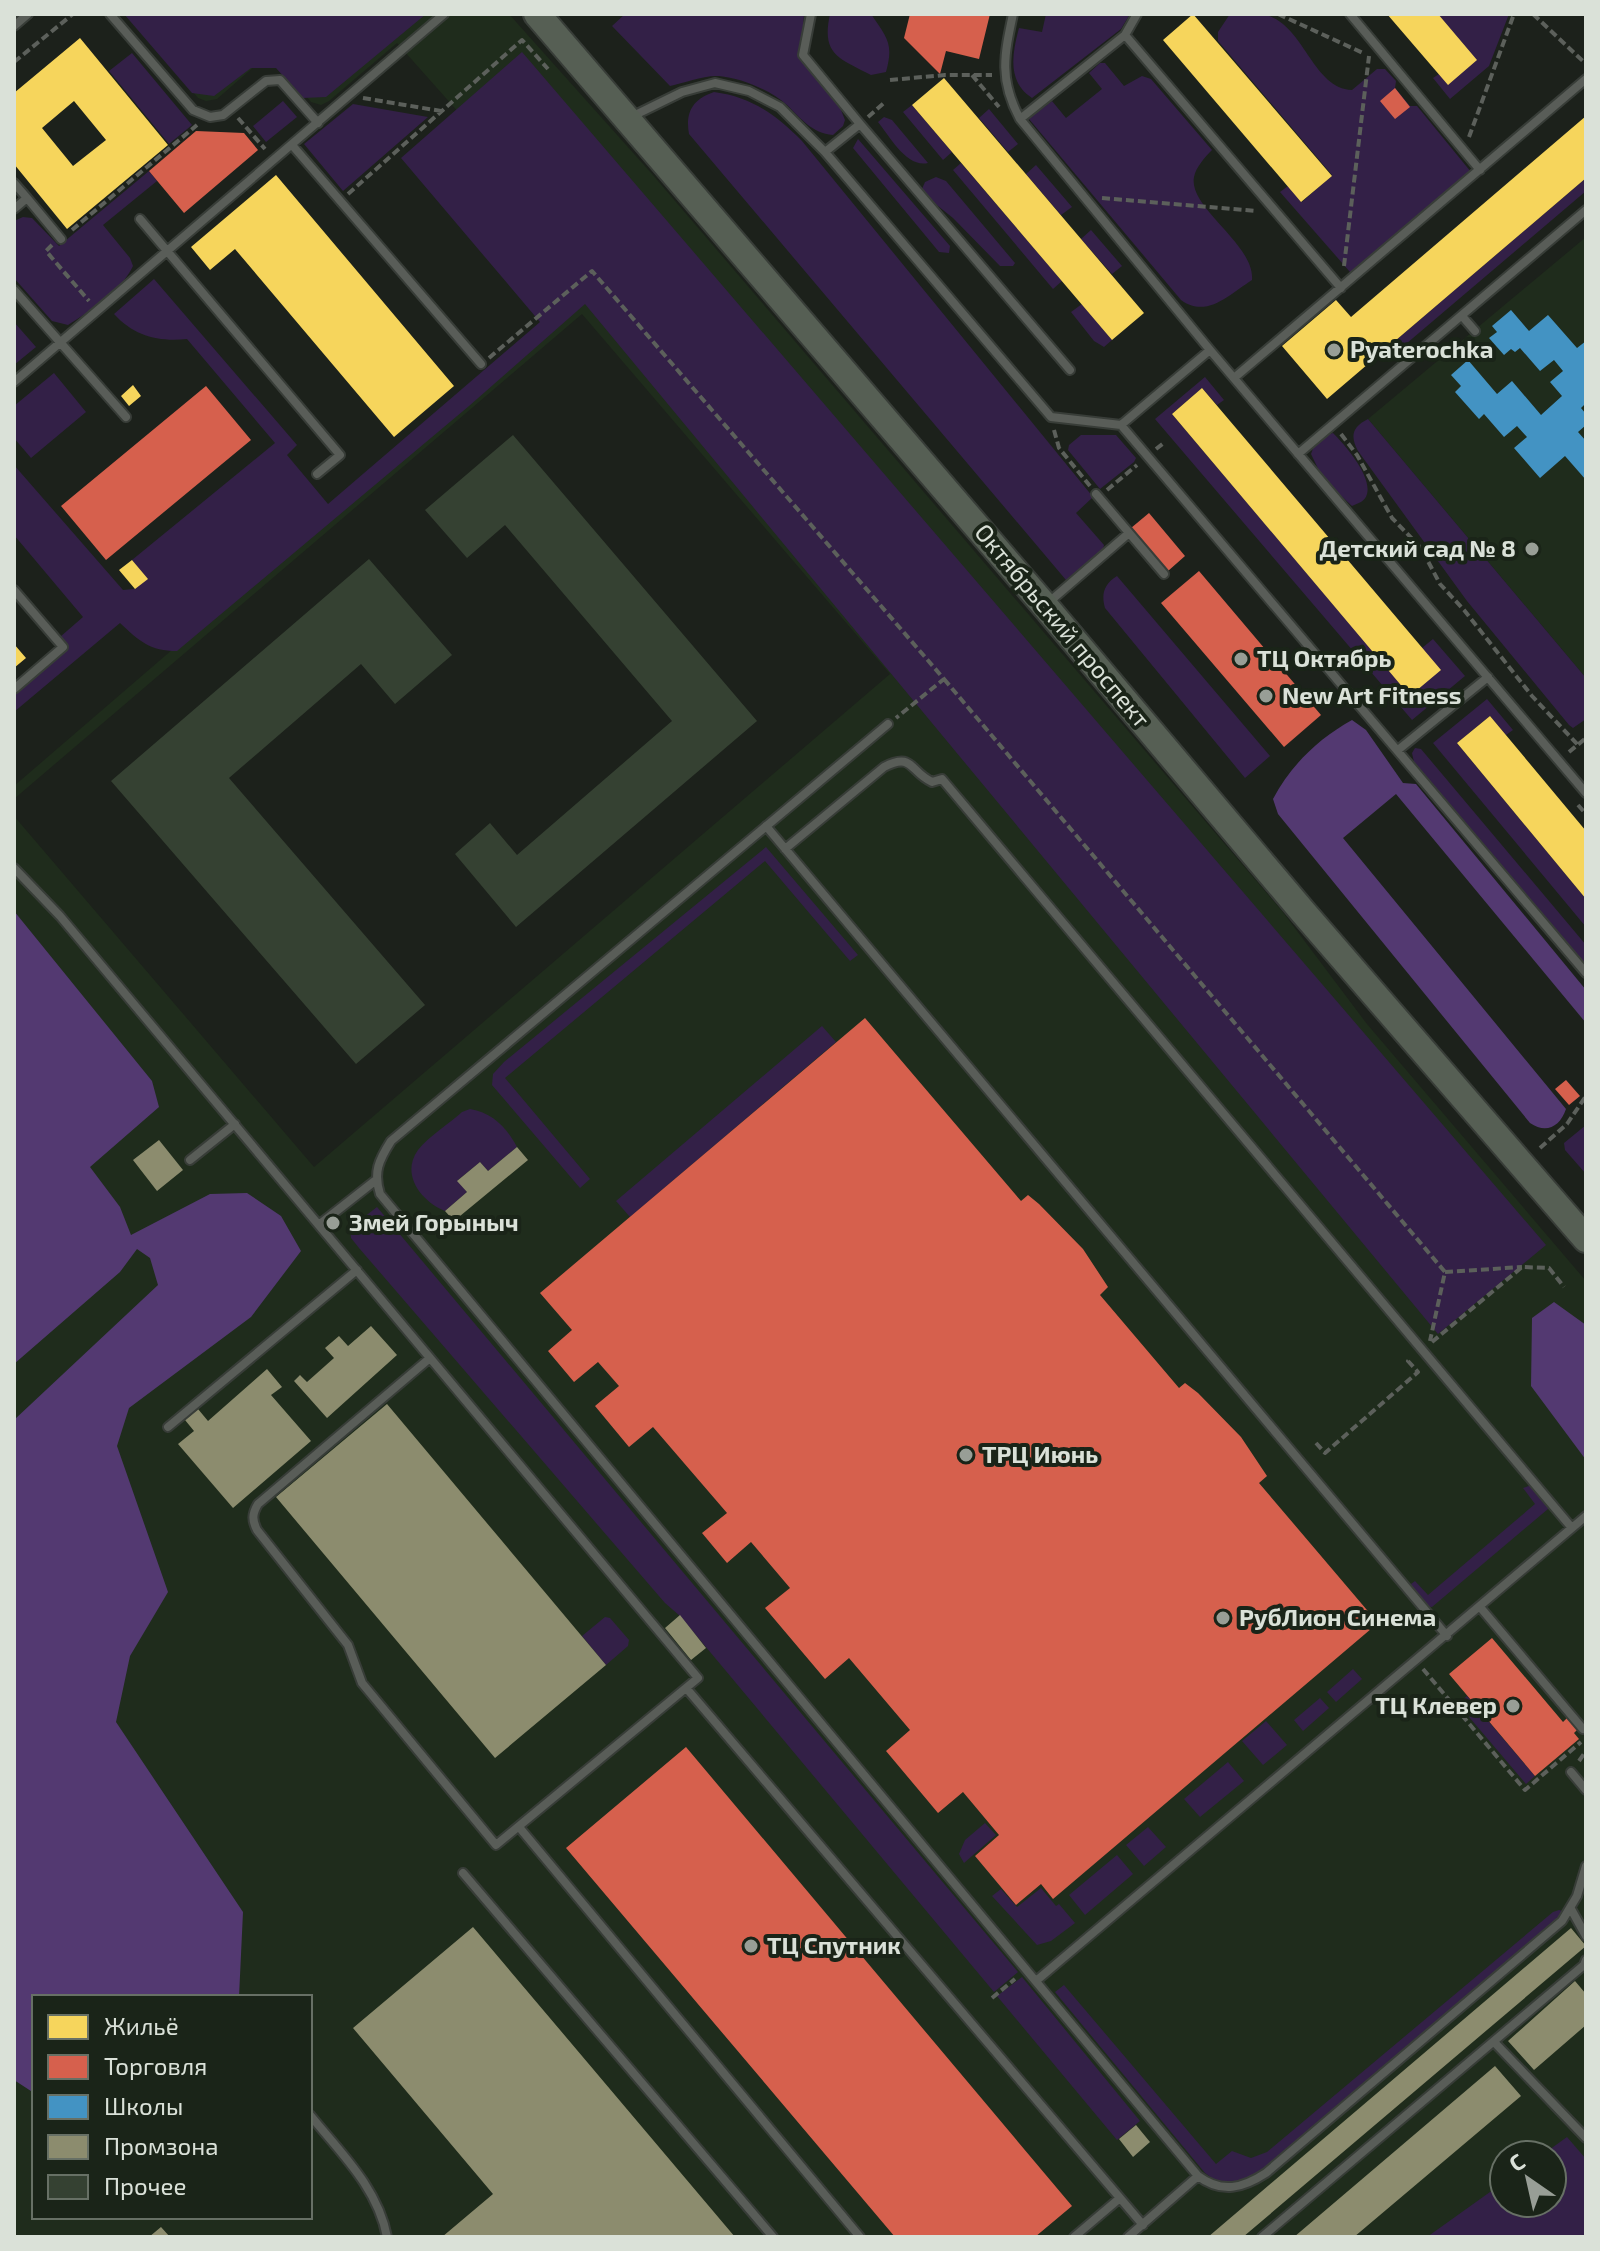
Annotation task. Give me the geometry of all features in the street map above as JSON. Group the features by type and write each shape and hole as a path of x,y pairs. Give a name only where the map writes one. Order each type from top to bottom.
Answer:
{"main road":[{"name":"Октябрьский проспект","path":"537,14 1586,1239"}],"lane":[{"path":"14,26 28,14"},
{"path":"110,14 193,110 208,116 223,115 266,81 280,80 318,123"},
{"path":"14,382 444,14"},
{"path":"811,14 803,55 1070,370"},
{"path":"1013,14 1005,51 1004,75 1009,98 1020,119 1210,350 1586,793"},
{"path":"1020,119 1125,35 1137,14"},
{"path":"1350,14 1480,170"},
{"path":"1125,35 1341,288"},
{"path":"1234,378 1586,79"},
{"path":"628,118 682,92 715,83 749,91 780,107 825,152 1051,417 1121,425 1586,973"},
{"path":"825,152 860,124"},
{"path":"292,145 481,364"},
{"path":"14,183 61,239"},
{"path":"14,209 27,198"},
{"path":"1298,454 1586,210"},
{"path":"140,219 340,455 317,474"},
{"path":"14,290 126,417"},
{"path":"1462,316 1475,331"},
{"path":"1121,425 1210,350"},
{"path":"1098,495 1164,574"},
{"path":"1045,606 1129,533"},
{"path":"14,590 63,647 14,689"},
{"path":"1398,750 1488,677"},
{"path":"888,724 391,1141 379,1160 376,1180 380,1194 1198,2176 1208,2184 1222,2189 1250,2183 1266,2173 1562,1921 1571,1909 1586,1866"},
{"path":"785,849 884,767 896,761 911,764 932,782 942,779 1572,1528"},
{"path":"766,826 1447,1636"},
{"path":"14,868 60,916 698,1678 496,1845 362,1683 348,1645 253,1522 253,1513 258,1504 430,1358"},
{"path":"190,1160 235,1124"},
{"path":"320,1224 376,1180"},
{"path":"168,1427 357,1270"},
{"path":"1036,1981 1586,1516"},
{"path":"1480,1607 1585,1733"},
{"path":"687,1689 1143,2225"},
{"path":"1571,1772 1586,1790"},
{"path":"519,1827 860,2237"},
{"path":"463,1873 773,2237"},
{"path":"1571,1909 1586,1936"},
{"path":"1262,2237 1495,2043 1586,1960"},
{"path":"1495,2043 1586,2138"},
{"path":"312,2117 368,2186 381,2212 387,2237"},
{"path":"1128,2237 1198,2176"},
{"path":"1074,2237 1120,2198"}],"path":[{"path":"14,62 73,14"},
{"path":"1278,14 1395,68"},
{"path":"1464,151 1514,14"},
{"path":"1533,14 1586,64"},
{"path":"340,201 522,40 548,69"},
{"path":"1341,288 1372,40"},
{"path":"890,80 945,75 1004,75"},
{"path":"349,96 441,111"},
{"path":"860,124 884,103"},
{"path":"231,109 265,149"},
{"path":"97,311 46,251 208,116"},
{"path":"1084,197 1277,213"},
{"path":"481,364 592,271 944,679 1445,1272"},
{"path":"1051,417 1059,448 1098,495 1165,442"},
{"path":"1333,425 1357,455 1392,518 1421,548 1440,584 1532,696 1578,745"},
{"path":"888,724 944,679"},
{"path":"1559,761 1586,738"},
{"path":"1576,802 1586,814"},
{"path":"1540,1148 1567,1124 1586,1096"},
{"path":"1445,1272 1430,1344 1522,1267"},
{"path":"1445,1272 1549,1268 1564,1287"},
{"path":"1316,1443 1325,1453 1418,1372 1408,1361 1411,1359"},
{"path":"1416,1661 1525,1790 1585,1733"},
{"path":"992,1998 1020,1975"}],"shaded area":[{"path":"1258,13 1276,19 1288,29 1327,78 1338,86 1352,90 1377,69 1385,69 1410,106 1417,106 1471,172 1350,272 1280,192 1288,186 1302,202 1332,175 1218,41 1218,32 1230,14"},
{"path":"124,14 426,14 326,97 303,98 276,68 251,68 214,96 192,93"},
{"path":"130,14 509,14 652,174 1282,911 1367,1024 1586,1281 1586,2237 14,2237 14,816 314,1167 890,674 582,314 14,799 14,786 605,277 397,43 321,105 311,102 281,66 256,65 217,99 206,101 198,98"},
{"path":"625,14 804,15 800,58 839,105 845,120 843,126 833,135 819,131 772,94 737,79 713,76 670,86 612,26"},
{"path":"830,14 871,14 888,41 886,72 871,75 835,54 828,38"},
{"path":"1046,14 1130,14 1121,29 1032,98 1018,84 1015,76 1015,48 1019,28 1042,32"},
{"path":"1438,14 1509,14 1489,66 1450,99 1433,78 1439,74 1448,84"},
{"path":"522,52 1546,1245 1438,1334 585,304 469,406 177,651 146,644 120,623 14,712 14,694 69,647 60,637 83,617 14,535 14,465 123,590 134,589 147,579 132,560 275,443 187,339 147,336 130,328 114,314 154,279 297,445 287,455 328,504 540,322 401,158"},
{"path":"132,53 192,125 169,144 109,71"},
{"path":"1100,63 1105,63 1124,86 1142,76 1151,79 1212,150 1197,170 1195,189 1243,253 1252,280 1218,302 1200,307 1181,300 1029,119 1052,101 1066,118 1102,89 1089,73"},
{"path":"714,92 752,103 783,123 802,141 1093,497 1076,513 1104,545 1103,549 1066,580 689,134 688,119 692,107"},
{"path":"283,101 297,117 266,142 253,126"},
{"path":"353,104 428,117 343,191 304,144"},
{"path":"912,105 952,152 943,160 903,112"},
{"path":"989,109 1018,144 1008,152 979,118"},
{"path":"884,117 892,120 928,163 913,161 900,150 878,122"},
{"path":"858,139 950,246 949,253 939,252 853,148"},
{"path":"961,163 1062,281 1053,289 953,170"},
{"path":"1036,165 1072,207 1061,215 1026,174"},
{"path":"149,171 157,181 103,225 130,258 133,266 128,275 105,299 68,325 52,321 14,278 14,221 23,217 32,218 59,246"},
{"path":"936,177 946,181 1015,263 1013,266 1000,266 953,218 923,194 925,182"},
{"path":"1586,178 1586,191 1393,355 1388,347"},
{"path":"1091,230 1122,266 1112,274 1081,239"},
{"name":"Детский сад № 8","path":"1586,237 1586,678 1368,419"},
{"path":"1082,304 1112,340 1104,347 1094,341 1071,312"},
{"path":"14,322 36,347 14,365"},
{"path":"54,373 86,412 31,458 14,438 14,406"},
{"path":"1205,377 1224,400 1217,405 1202,388 1172,414 1410,695 1422,648 1433,639 1465,676 1412,720 1155,419"},
{"path":"1368,419 1586,678 1586,719 1573,728 1569,725 1467,601 1358,451 1354,432"},
{"path":"1333,433 1356,461 1365,479 1366,497 1352,506 1323,479 1311,454 1319,440"},
{"path":"1081,435 1116,435 1136,458 1100,489 1068,450 1069,445"},
{"path":"1117,576 1270,756 1245,778 1105,608 1105,590"},
{"path":"1487,699 1513,730 1506,735 1490,716 1457,743 1586,899 1586,927 1433,743"},
{"path":"1352,720 1366,730 1403,783 1416,784 1586,990 1586,1023 1396,794 1343,838 1566,1109 1552,1127 1542,1128 1530,1123 1278,814 1273,799 1288,775 1317,744"},
{"path":"1415,748 1421,749 1586,945 1586,965 1414,762 1412,753"},
{"path":"766,847 858,955 850,961 765,861 505,1078 590,1179 580,1188 492,1085 493,1074"},
{"path":"14,911 152,1081 159,1107 90,1167 120,1207 131,1235 210,1194 247,1193 281,1216 301,1251 251,1317 129,1408 117,1446 168,1592 130,1656 116,1722 243,1912 239,1995 32,1995 32,2092 14,2080 14,1420 158,1285 150,1258 137,1249 120,1272 14,1364"},
{"path":"822,1026 836,1042 630,1217 616,1201"},
{"path":"470,1109 498,1122 517,1147 488,1171 480,1162 458,1180 467,1192 445,1211 429,1201 416,1186 411,1169 413,1159 428,1140"},
{"path":"1586,1125 1586,1174 1565,1150 1564,1143"},
{"path":"377,1207 1018,1972 994,1992 680,1616 665,1603 351,1238 350,1228"},
{"path":"1554,1302 1586,1325 1586,1460 1531,1386 1532,1318"},
{"path":"1531,1485 1548,1504 1548,1509 1432,1607 1422,1602 1411,1584 1415,1581 1428,1595 1535,1504 1523,1488"},
{"path":"605,1617 610,1618 629,1640 628,1646 606,1665 582,1636"},
{"path":"1353,1669 1362,1679 1336,1702 1327,1692"},
{"path":"1467,1696 1535,1776 1526,1784 1458,1704"},
{"path":"1320,1698 1329,1708 1303,1731 1294,1720"},
{"path":"1266,1721 1287,1745 1263,1765 1242,1741"},
{"path":"1228,1762 1244,1781 1200,1817 1184,1799"},
{"path":"985,1823 996,1835 964,1863 959,1854 965,1840"},
{"path":"1148,1827 1166,1847 1144,1866 1126,1845"},
{"path":"1117,1855 1133,1874 1085,1915 1069,1895"},
{"path":"1041,1888 1075,1923 1051,1941 1037,1945 992,1896 1001,1889 1017,1907"},
{"path":"1559,1910 1566,1912 1559,1921 1267,2168 1236,2183 1221,2182 1205,2173 1055,1992 1064,1985 1216,2164 1232,2151 1251,2158 1267,2152"},
{"path":"1022,1977 1140,2121 1117,2140 997,1996"},
{"path":"1567,2137 1586,2159 1586,2237 1427,2237 1488,2193 1488,2219 1568,2219 1568,2139 1564,2139"}],"building: Жильё":[{"path":"1193,14 1332,176 1301,202 1163,40"},
{"path":"1387,14 1438,14 1477,60 1448,85"},
{"path":"80,38 168,145 67,229 14,164 14,93","holes":["74,101 106,140 73,166 42,128"]},
{"path":"944,78 1144,313 1112,340 912,105"},
{"path":"1586,116 1586,178 1327,399 1282,346 1336,300 1351,317"},
{"path":"276,175 454,386 394,437 235,249 210,270 191,247"},
{"path":"133,385 141,396 129,406 121,396"},
{"path":"1202,388 1441,670 1410,696 1172,414"},
{"path":"132,560 148,579 135,589 119,570"},
{"path":"14,644 26,658 14,668"},
{"path":"1490,716 1586,831 1586,899 1457,743"}],"building: Торговля":[{"path":"910,14 990,14 979,59 946,51 940,74 904,38"},
{"path":"1395,88 1410,107 1395,119 1380,101"},
{"path":"196,131 244,133 258,150 184,213 149,171"},
{"path":"206,386 251,440 106,560 61,506"},
{"path":"1149,513 1185,556 1168,571 1131,528"},
{"name":"ТЦ Октябрь","path":"1199,571 1321,715 1284,747 1161,603"},
{"name":"ТРЦ Июнь","path":"865,1018 1021,1201 1028,1195 1083,1249 1108,1287 1100,1295 1179,1388 1185,1383 1198,1393 1241,1437 1267,1476 1259,1483 1378,1623 1053,1899 1041,1884 1016,1905 975,1856 999,1835 963,1792 938,1813 886,1751 910,1730 849,1658 825,1679 765,1608 790,1588 751,1542 727,1563 702,1533 727,1513 653,1427 629,1447 595,1406 619,1386 598,1362 574,1382 548,1351 572,1330 540,1293"},
{"path":"1566,1080 1580,1096 1569,1105 1555,1089"},
{"name":"ТЦ Клевер","path":"1492,1638 1563,1722 1568,1717 1578,1729 1574,1733 1579,1739 1535,1776 1449,1674"},
{"name":"ТЦ Спутник","path":"686,1747 1072,2206 1035,2237 895,2237 566,1848"}],"building: Школы":[{"path":"1511,310 1529,331 1548,315 1577,348 1586,341 1586,403 1581,408 1586,414 1586,425 1578,432 1586,441 1586,480 1565,456 1540,478 1514,448 1527,437 1517,426 1504,437 1484,414 1479,419 1455,392 1461,386 1451,375 1468,360 1497,394 1512,381 1541,415 1562,396 1550,382 1563,371 1554,360 1540,371 1520,348 1515,352 1511,349 1504,355 1489,338 1497,332 1492,326"}],"building: Промзона":[{"path":"159,1140 183,1170 157,1191 133,1160"},
{"path":"517,1147 528,1160 454,1221 445,1211 467,1192 457,1181 480,1162 488,1171"},
{"path":"371,1326 397,1355 327,1418 294,1381 300,1375 307,1382 334,1358 325,1348 339,1336 348,1346"},
{"path":"267,1369 282,1387 271,1395 311,1441 233,1508 178,1444 194,1431 185,1420 198,1409 208,1421"},
{"path":"387,1404 606,1665 495,1758 276,1497"},
{"path":"680,1615 706,1648 691,1660 665,1628"},
{"path":"473,1927 735,2237 442,2237 493,2194 353,2028"},
{"path":"1571,1928 1586,1946 1243,2237 1208,2237"},
{"path":"1575,1981 1586,1994 1586,2025 1534,2070 1508,2041"},
{"path":"1495,2066 1521,2096 1354,2237 1294,2237"},
{"path":"1136,2125 1150,2142 1133,2157 1119,2139"},
{"path":"161,2227 170,2237 149,2237"}],"building: Прочее":[{"path":"513,435 757,721 516,927 455,854 490,823 517,855 672,721 505,525 467,558 425,510"},
{"path":"369,559 452,655 395,704 361,664 229,778 425,1005 356,1064 111,781"}],"place":[{"name":"Pyaterochka","path":"1334,350"},
{"name":"Детский сад № 8","path":"1532,549"},
{"name":"ТЦ Октябрь","path":"1241,659"},
{"name":"New Art Fitness","path":"1266,696"},
{"name":"Змей Горыныч","path":"333,1223"},
{"name":"ТРЦ Июнь","path":"966,1455"},
{"name":"РубЛион Синема","path":"1223,1618"},
{"name":"ТЦ Клевер","path":"1513,1706"},
{"name":"ТЦ Спутник","path":"751,1946"}]}
